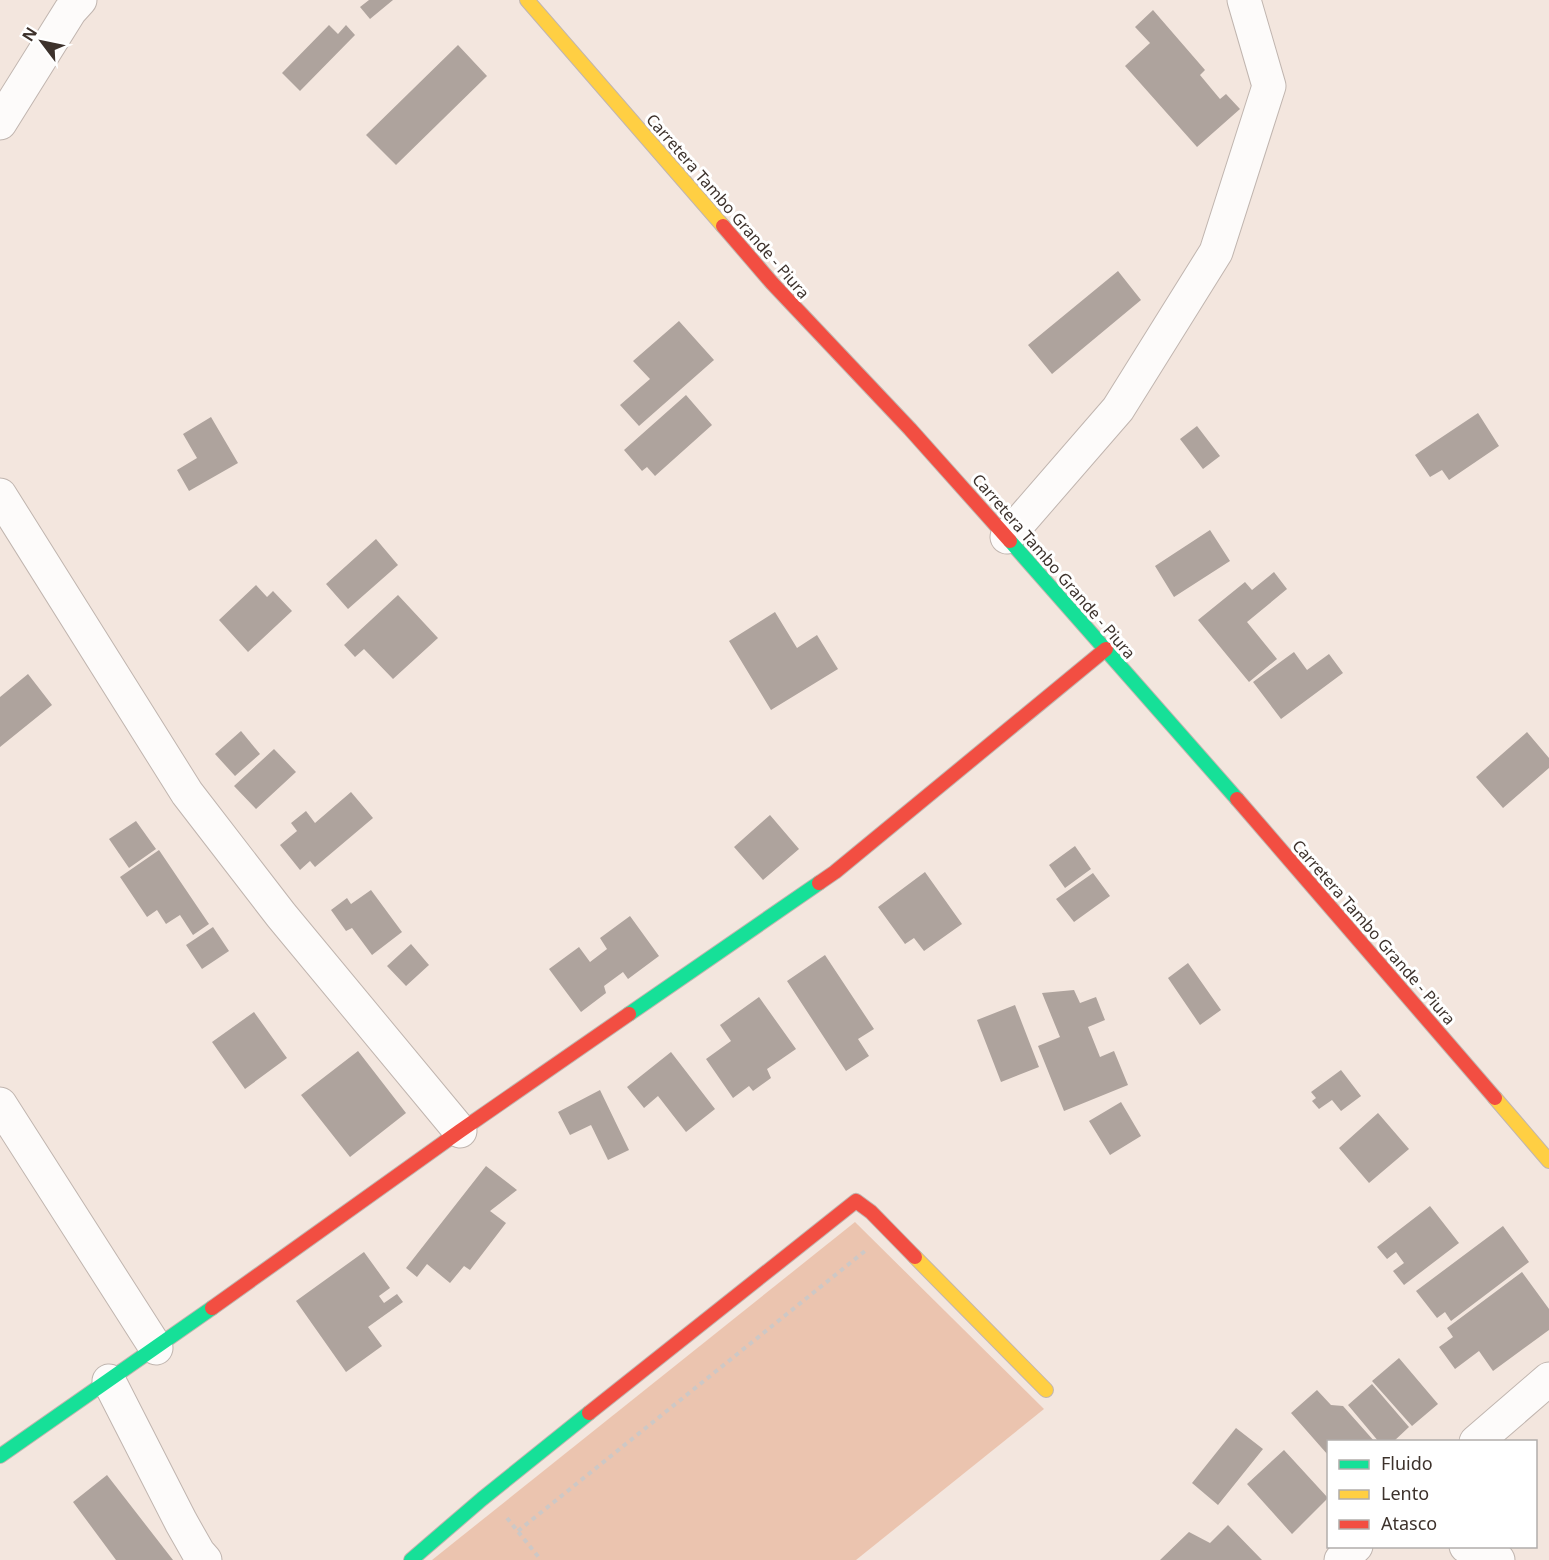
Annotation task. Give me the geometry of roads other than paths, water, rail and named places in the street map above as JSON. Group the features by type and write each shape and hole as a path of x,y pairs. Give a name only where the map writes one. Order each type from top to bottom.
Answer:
{"street":[{"path":"0,123 69,11 80,0"},
{"name":"Carretera Tambo Grande - Piura","path":"527,0 772,283 910,429 1106,649 1386,969 1549,1161"},
{"path":"1007,537 1118,409 1216,252 1269,86 1244,0"},
{"path":"0,495 187,793 281,915 460,1131"},
{"path":"0,1456 156,1348 460,1131 834,872 1106,649"},
{"path":"0,1104 156,1348"},
{"path":"411,1560 488,1494 856,1202 871,1212 1046,1390"},
{"path":"1478,1440 1549,1379"},
{"path":"109,1381 181,1522 205,1560"},
{"path":"1341,1560 1354,1548"},
{"path":"1471,1548 1498,1560"}]}
